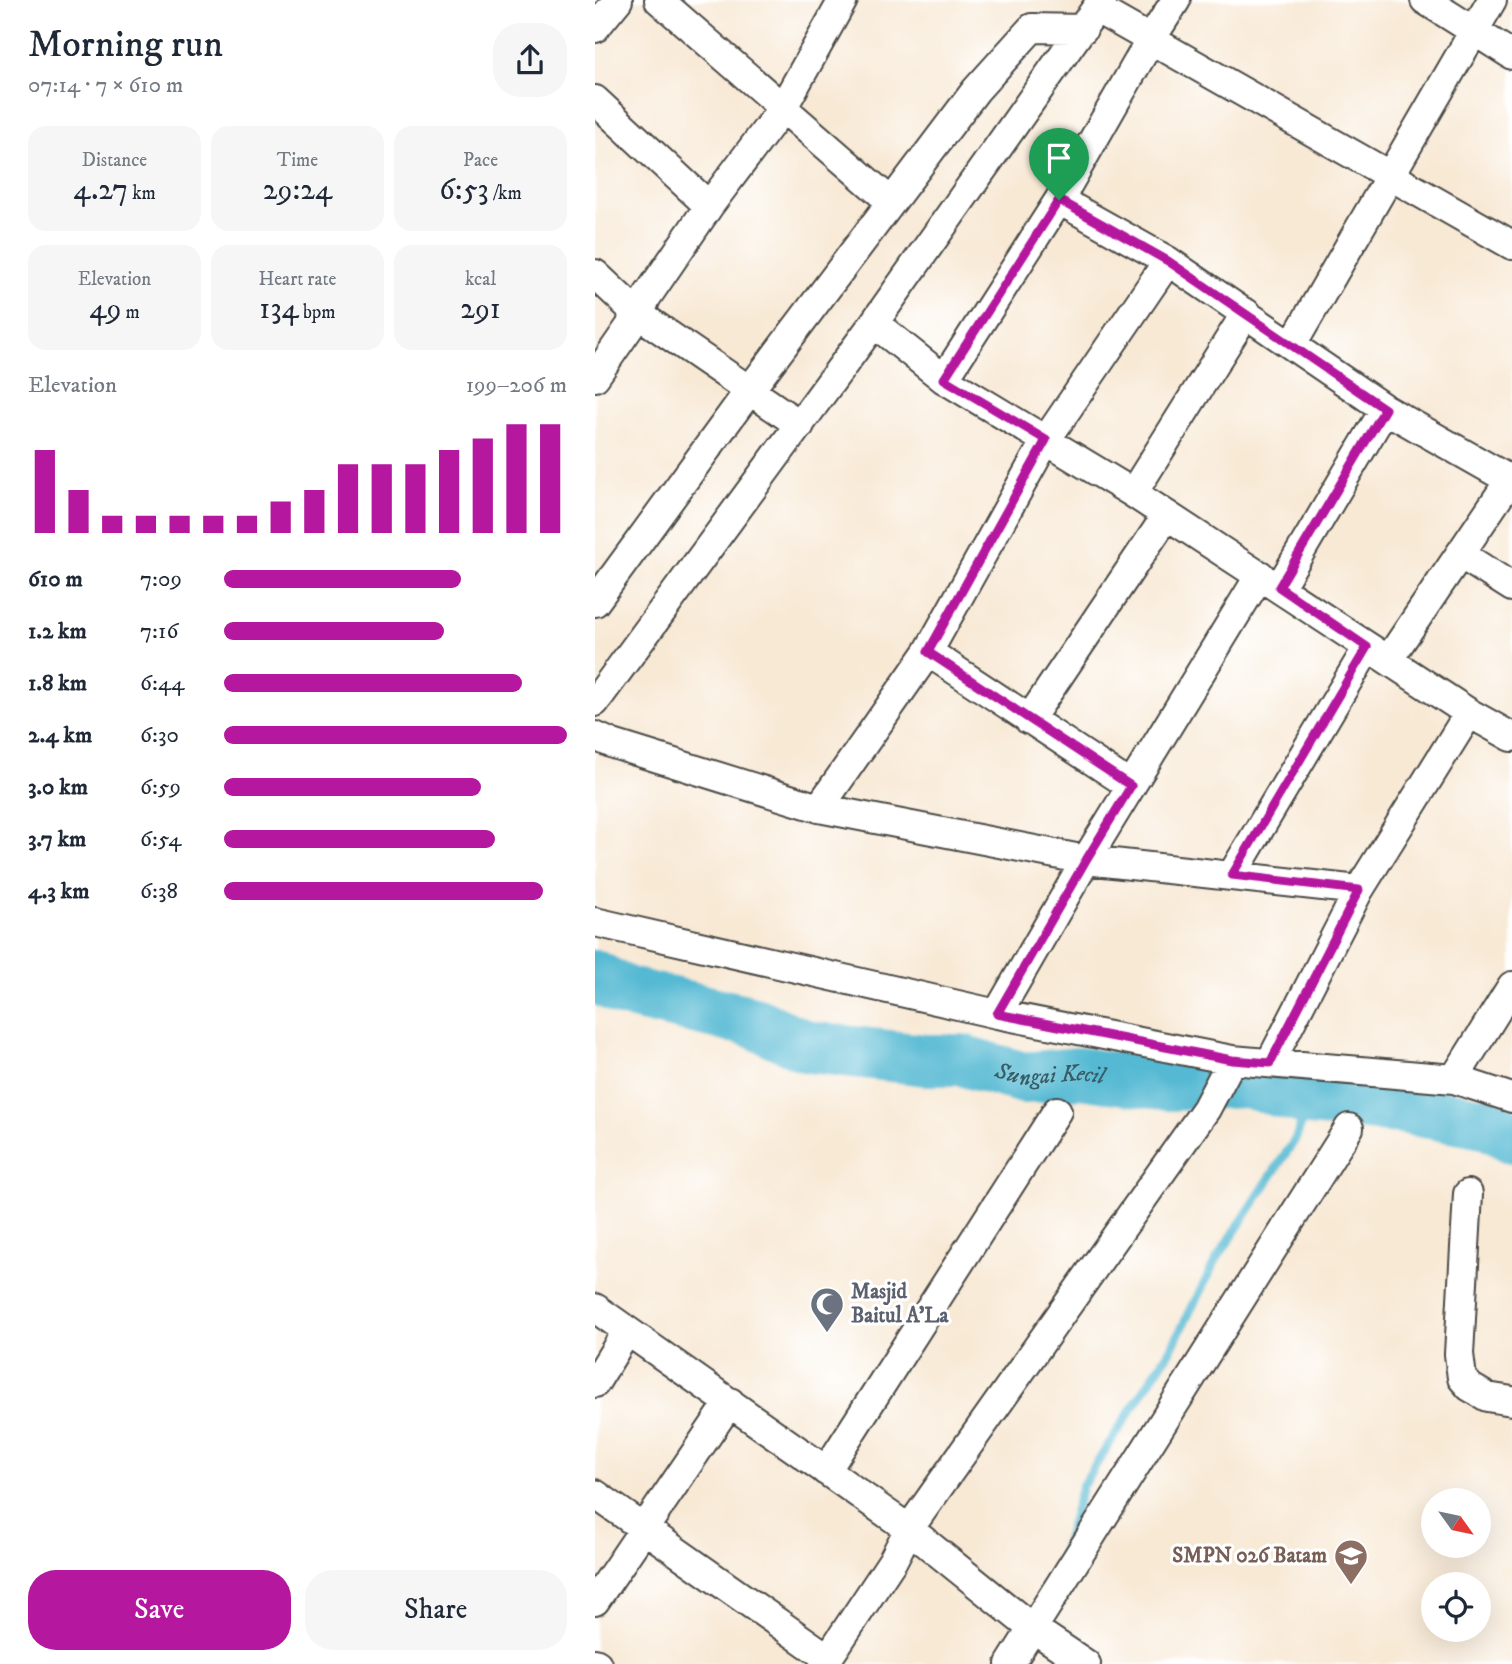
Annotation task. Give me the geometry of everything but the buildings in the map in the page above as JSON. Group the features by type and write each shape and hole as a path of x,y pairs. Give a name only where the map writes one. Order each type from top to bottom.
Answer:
{"street":[{"path":"595,28 618,0"},
{"path":"659,0 891,202"},
{"path":"800,425 644,318 642,313 646,299 709,206 782,109 843,0"},
{"path":"944,379 1059,200 1176,0"},
{"path":"1425,0 1512,55"},
{"path":"1292,345 1492,0"},
{"path":"595,702 874,323 1094,13"},
{"path":"595,602 605,568 749,391 976,90 1032,28 1094,13 1151,39 1512,245"},
{"path":"595,100 709,206"},
{"path":"1059,200 1168,261 1385,409 1511,479 1460,554 1378,653 1232,875"},
{"path":"820,808 928,652 1046,440 1168,261"},
{"path":"595,274 630,307 633,316 631,325 595,377"},
{"path":"1133,493 1246,313"},
{"path":"874,323 944,379 1133,493 1469,713 1512,737"},
{"path":"997,1014 1131,786 1385,409"},
{"path":"1029,720 1167,515"},
{"path":"1460,554 1512,587"},
{"path":"928,652 1131,786"},
{"path":"1270,1063 1359,890 1469,713"},
{"path":"595,736 613,744 820,808 1086,860 1359,890"},
{"path":"595,922 1228,1069 1270,1063 1454,1079 1512,1098"},
{"path":"1454,1079 1512,986"},
{"path":"595,1494 826,1661 893,1560 909,1530 1206,1109 1228,1069"},
{"path":"826,1471 1058,1111"},
{"path":"1010,1664 1349,1128"},
{"path":"1468,1194 1459,1354 1462,1378 1478,1394 1512,1401"},
{"path":"595,1308 909,1530 1034,1628 1086,1664"},
{"path":"595,1383 627,1331"},
{"path":"595,1601 730,1402"}],"waterway":[{"name":"Sungai Kecil","path":"595,976 625,992 750,1021 808,1047 926,1060 961,1060 1024,1078 1079,1073 1169,1085 1246,1082 1309,1100 1402,1108 1489,1124 1512,1137"},
{"path":"1060,1564 1082,1486 1172,1347 1216,1260 1296,1138 1309,1100"}],"place":[{"name":"Masjid Baitul A'La","path":"827,1334"},
{"name":"SMPN 026 Batam","path":"1351,1586"}],"route":[{"path":"1059,200 1168,261 1385,409 1279,587 1367,647 1232,875 1359,890 1270,1063 1232,1060 997,1014 1131,786 928,652 1046,440 944,379 1059,200"}]}
